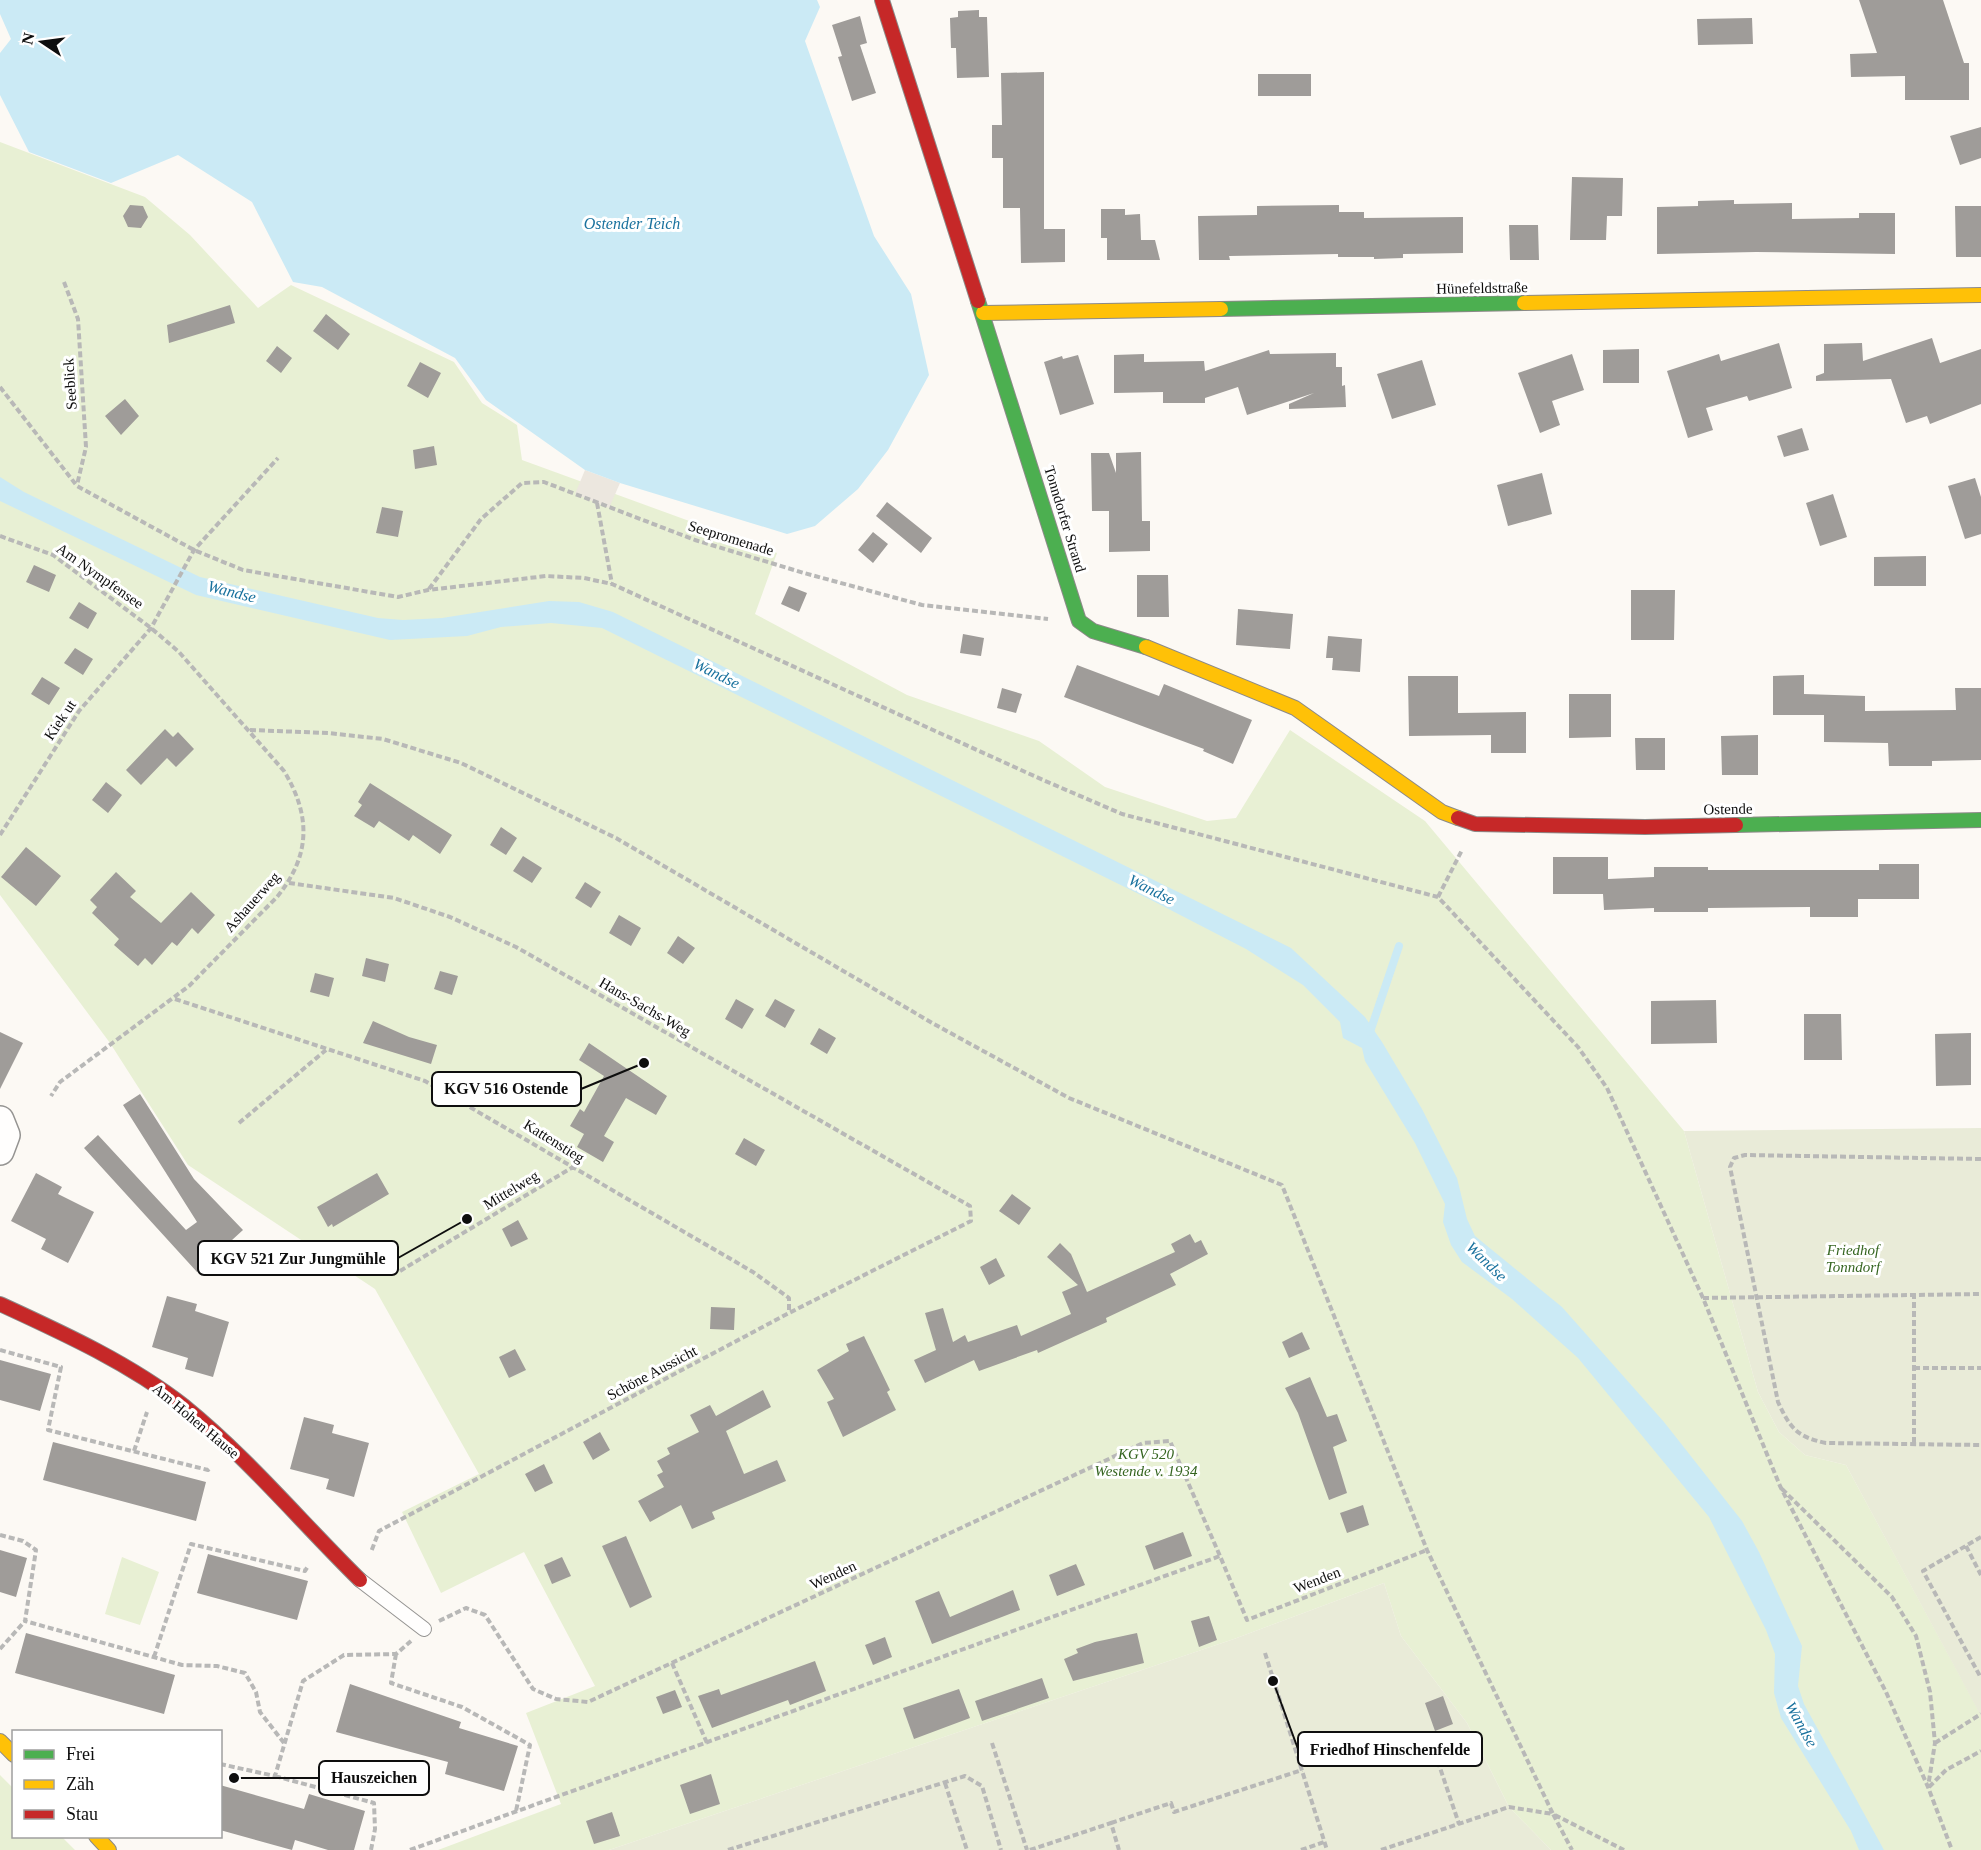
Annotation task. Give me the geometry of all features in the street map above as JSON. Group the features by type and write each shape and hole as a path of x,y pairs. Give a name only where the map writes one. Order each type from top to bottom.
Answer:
{"street":[{"name":"Tonndorfer Strand","path":"882,0 1079,621"},
{"name":"Hünefeldstraße","path":"983,313 1981,294"},
{"path":"1079,621 1093,631 1166,653 1295,708 1442,812 1475,824"},
{"name":"Ostende","path":"1475,824 1645,827 1981,820"},
{"path":"0,1120 6,1135 0,1151"},
{"name":"Am Hohen Hause","path":"0,1304 79,1340 155,1386 229,1447 278,1494 323,1545 360,1581"},
{"path":"0,1741 12,1753"},
{"path":"98,1838 109,1850"}],"lane":[{"path":"360,1581 424,1629"}],"path":[{"name":"Seeblick","path":"64,282 78,319 84,412 86,447 77,486"},
{"path":"0,387 77,486 194,550 243,570 398,597 428,590 546,576 584,578 612,584 1122,814 1438,897 1578,1047 1607,1088 1703,1298 1780,1486 1886,1692 1928,1787 1952,1850"},
{"path":"194,550 278,458"},
{"name":"Seepromenade","path":"428,590 481,519 522,483 544,482 695,540 922,605 1079,621"},
{"path":"597,503 612,584"},
{"name":"Am Nympfensee","path":"0,536 53,555 151,628"},
{"name":"Kiek ut","path":"0,835 79,711 151,628 194,550"},
{"name":"Ashauerweg","path":"51,1096 60,1082 110,1043 175,999 289,883 304,837 304,814 295,789 284,771 179,652 151,628"},
{"path":"250,730 328,733 383,739 461,764 615,838 934,1024 1069,1098 1282,1185 1427,1550 1572,1850"},
{"path":"1438,897 1475,824"},
{"name":"Hans-Sachs-Weg","path":"289,883 394,898 450,917 516,947 970,1206"},
{"name":"Kattenstieg","path":"175,999 425,1082 513,1130 753,1272 789,1298 789,1313"},
{"path":"239,1123 327,1050"},
{"path":"1981,1159 1745,1155 1734,1158 1730,1167 1778,1402 1787,1422 1804,1438 1826,1443 1981,1445"},
{"name":"Mittelweg","path":"400,1271 573,1167"},
{"name":"Schöne Aussicht","path":"360,1581 379,1531 789,1313 971,1221 970,1206"},
{"path":"1914,1294 1914,1443"},
{"path":"1703,1298 1981,1294"},
{"path":"0,1350 62,1368 48,1430 208,1470 229,1447"},
{"path":"1914,1368 1981,1368"},
{"path":"134,1451 155,1386"},
{"name":"Wenden","path":"396,1654 424,1629 466,1608 485,1614 533,1689 556,1699 588,1702 1143,1443 1170,1441 1247,1620 1427,1550"},
{"path":"1780,1486 1892,1597 1916,1636 1930,1692 1935,1743 1928,1787"},
{"path":"0,1535 23,1541 36,1550 26,1621 0,1649"},
{"path":"1981,1537 1923,1571 1981,1678"},
{"path":"154,1657 190,1544 223,1549 305,1571 323,1545"},
{"path":"1966,1546 1981,1575"},
{"path":"410,1850 1220,1556"},
{"path":"26,1621 183,1665 217,1666 245,1673 256,1692 260,1712 284,1743"},
{"path":"1265,1653 1327,1850"},
{"path":"275,1776 303,1680 344,1655 396,1654 391,1683 462,1707 530,1745 516,1812"},
{"path":"672,1663 707,1743"},
{"path":"1935,1743 1981,1714"},
{"path":"992,1743 1028,1850 1171,1803 1174,1812 1302,1770"},
{"path":"1432,1744 1459,1824"},
{"path":"1928,1787 1946,1770 1981,1751"},
{"path":"222,1764 275,1776 374,1803 375,1829 371,1850"},
{"path":"728,1850 965,1776 982,1786 1001,1850"},
{"path":"945,1782 968,1850"},
{"path":"1381,1850 1509,1807 1553,1814 1624,1850"},
{"path":"1111,1823 1119,1850"},
{"path":"1301,1850 1324,1842"}],"green space":[{"name":"KGV 520 Westende v. 1934","path":"0,142 145,197 190,235 258,308 291,285 454,362 482,403 517,425 522,460 777,553 755,614 907,695 1039,741 1105,787 1207,821 1236,818 1290,730 1425,821 1684,1131 1758,1392 1779,1432 1805,1455 1846,1465 1981,1715 1981,1850 1551,1850 1509,1807 1467,1723 1401,1636 1384,1583 1234,1639 609,1850 438,1850 561,1804 526,1713 595,1686 524,1552 441,1593 402,1512 479,1474 375,1289 188,1165 110,1043 0,895"},
{"name":"Friedhof Tonndorf","path":"1981,1128 1981,1716 1846,1465 1805,1455 1779,1432 1758,1392 1684,1131"},
{"path":"122,1557 159,1572 140,1625 105,1614"},
{"path":"1384,1583 1401,1636 1467,1723 1509,1807 1551,1850 609,1850 1234,1639"},
{"path":"0,1775 12,1787 12,1838 63,1838 75,1850 0,1850"}],"shaded area":[{"path":"585,470 620,483 609,508 575,494"}],"water":[{"name":"Ostender Teich","path":"0,0 817,0 820,7 805,41 874,236 911,294 929,375 888,450 858,489 815,526 787,534 620,483 585,470 486,400 455,358 322,287 293,282 252,202 178,155 111,183 29,152 0,95 0,53 11,39 0,14"},
{"name":"Wandse","path":"0,477 24,492 200,577 378,618 403,620 442,618 549,601 579,602 613,612 1291,948 1365,1017 1382,1042 1422,1109 1457,1178 1467,1219 1475,1236 1562,1307 1664,1422 1742,1521 1759,1552 1802,1646 1798,1686 1804,1704 1884,1850 1859,1850 1851,1831 1781,1718 1774,1693 1775,1654 1766,1630 1709,1517 1578,1358 1512,1299 1462,1262 1451,1245 1443,1222 1445,1204 1415,1143 1365,1061 1362,1048 1343,1038 1340,1022 1303,985 1246,949 1155,902 602,628 551,623 501,627 467,636 390,640 196,595 0,501"}],"building":[{"path":"1859,0 1943,0 1964,63 1969,63 1969,100 1905,100 1905,76 1851,77 1850,54 1877,53"},
{"path":"979,10 979,17 987,17 989,77 957,78 956,48 951,48 950,18 958,17 958,11"},
{"path":"860,16 867,43 860,45 876,93 852,101 838,57 842,56 832,25"},
{"path":"1752,18 1753,44 1698,45 1697,19"},
{"path":"1044,72 1044,229 1065,229 1065,262 1021,263 1020,208 1003,208 1003,158 992,158 992,125 1002,125 1001,73"},
{"path":"1258,74 1311,74 1311,96 1258,96"},
{"path":"1981,127 1981,158 1960,165 1950,136"},
{"path":"1572,177 1623,178 1622,216 1607,216 1606,240 1570,240"},
{"path":"1734,200 1734,204 1792,203 1792,219 1859,218 1859,213 1895,213 1895,254 1756,252 1657,254 1657,207 1698,206 1698,201"},
{"path":"130,205 143,206 148,217 141,228 128,227 123,216"},
{"path":"1339,205 1339,212 1364,212 1364,218 1463,217 1463,253 1403,254 1403,258 1374,259 1374,257 1338,257 1338,254 1229,256 1230,260 1199,260 1198,216 1257,215 1257,206"},
{"path":"1955,206 1981,206 1981,257 1956,257"},
{"path":"1101,209 1125,209 1125,215 1140,214 1141,240 1155,240 1160,260 1107,260 1107,238 1101,238"},
{"path":"1509,225 1538,225 1539,260 1510,260"},
{"path":"230,305 235,323 169,343 167,325"},
{"path":"326,314 350,334 338,350 313,331"},
{"path":"1932,338 1940,363 1981,349 1981,404 1930,424 1927,416 1906,423 1891,379 1816,381 1816,376 1824,373 1824,344 1862,343 1863,361"},
{"path":"1779,343 1792,388 1749,401 1747,396 1706,408 1713,430 1688,438 1667,371 1719,354 1721,361"},
{"path":"277,346 292,358 281,373 266,361"},
{"path":"1639,349 1639,383 1603,383 1603,350"},
{"path":"1269,350 1270,354 1336,353 1336,367 1342,367 1342,386 1345,385 1346,407 1289,409 1289,404 1314,393 1247,415 1238,387 1205,398 1205,403 1163,403 1163,392 1114,393 1114,355 1144,354 1144,362 1204,361 1205,371"},
{"path":"1572,354 1584,390 1552,401 1560,425 1540,433 1518,373"},
{"path":"1078,355 1094,404 1060,415 1044,362 1062,356 1063,359"},
{"path":"1422,360 1436,405 1392,419 1377,374"},
{"path":"420,362 441,373 428,398 407,386"},
{"path":"125,399 139,416 121,435 105,416"},
{"path":"1802,428 1809,450 1784,457 1777,436"},
{"path":"434,446 437,465 415,469 413,450"},
{"path":"1141,452 1142,521 1150,521 1150,551 1109,552 1109,511 1092,511 1091,453 1109,453 1116,473 1116,453"},
{"path":"1542,473 1552,514 1508,526 1497,485"},
{"path":"1975,478 1981,497 1981,534 1965,539 1948,486"},
{"path":"1833,494 1847,537 1820,546 1806,503"},
{"path":"887,502 932,538 921,553 876,516"},
{"path":"382,507 403,511 398,537 376,533"},
{"path":"873,532 888,544 873,563 858,550"},
{"path":"1926,556 1926,586 1874,586 1874,557"},
{"path":"34,565 56,575 49,592 26,582"},
{"path":"1137,575 1168,575 1169,617 1137,617"},
{"path":"789,586 807,593 799,612 781,604"},
{"path":"1631,590 1675,590 1674,640 1631,640"},
{"path":"79,602 97,613 88,629 69,618"},
{"path":"1238,609 1293,614 1290,649 1236,645"},
{"path":"963,634 984,638 981,656 960,653"},
{"path":"1328,636 1362,639 1360,672 1332,670 1333,658 1326,658"},
{"path":"75,648 93,659 83,675 64,663"},
{"path":"1077,665 1159,696 1164,684 1252,720 1233,764 1203,751 1204,749 1064,697"},
{"path":"1804,675 1804,694 1865,696 1865,711 1956,710 1955,688 1981,688 1981,760 1932,761 1932,766 1889,766 1888,743 1824,742 1824,715 1773,715 1773,676"},
{"path":"1408,676 1458,676 1458,713 1526,712 1526,753 1491,753 1491,735 1409,736"},
{"path":"42,677 60,688 49,705 31,694"},
{"path":"1002,688 1022,694 1016,713 997,708"},
{"path":"1569,694 1611,694 1611,737 1569,738"},
{"path":"165,729 173,737 178,732 194,749 176,767 167,758 141,785 126,770"},
{"path":"1758,735 1758,775 1722,775 1721,736"},
{"path":"1635,738 1665,738 1665,770 1636,770"},
{"path":"106,782 122,795 108,813 92,800"},
{"path":"370,783 452,835 440,854 413,835 409,841 379,821 374,828 354,816 362,805 358,802"},
{"path":"501,827 517,838 506,855 490,845"},
{"path":"26,847 61,876 36,906 1,877"},
{"path":"523,856 542,868 532,883 513,871"},
{"path":"1553,857 1608,857 1608,879 1654,877 1654,867 1708,867 1708,870 1879,870 1879,864 1919,864 1919,899 1858,899 1858,917 1810,917 1810,907 1708,908 1708,912 1654,912 1654,908 1604,910 1603,894 1553,894"},
{"path":"116,872 136,891 130,897 161,923 191,892 215,915 198,934 192,928 177,946 172,942 152,965 145,958 138,966 114,945 119,939 92,913 97,907 90,900"},
{"path":"585,882 601,892 591,908 575,898"},
{"path":"619,915 641,928 631,946 609,933"},
{"path":"678,936 695,948 683,964 667,953"},
{"path":"366,958 389,964 385,982 362,976"},
{"path":"440,971 458,976 452,995 434,989"},
{"path":"315,973 334,978 329,997 310,992"},
{"path":"736,999 754,1009 742,1029 725,1019"},
{"path":"775,999 795,1010 785,1028 765,1016"},
{"path":"1716,1000 1717,1043 1651,1044 1651,1001"},
{"path":"1804,1014 1841,1014 1842,1060 1804,1060"},
{"path":"373,1021 409,1037 437,1045 431,1064 363,1043"},
{"path":"819,1028 836,1038 827,1054 810,1044"},
{"path":"0,1032 23,1043 0,1089"},
{"path":"1971,1033 1971,1085 1936,1086 1935,1034"},
{"path":"589,1043 667,1096 656,1115 626,1098 604,1136 614,1142 603,1162 577,1147 584,1134 570,1126 580,1109 584,1112 604,1076 579,1060"},
{"path":"140,1094 194,1179 243,1230 197,1272 84,1148 98,1135 186,1230 197,1222 123,1105"},
{"path":"744,1138 765,1150 756,1166 735,1154"},
{"path":"36,1173 62,1187 58,1194 94,1212 68,1263 41,1249 46,1239 11,1221"},
{"path":"377,1173 389,1194 333,1227 332,1224 328,1227 317,1207"},
{"path":"1012,1194 1031,1208 1019,1225 999,1211"},
{"path":"518,1220 528,1239 511,1247 502,1229"},
{"path":"1190,1234 1195,1243 1201,1240 1208,1254 1170,1274 1176,1285 1106,1318 1107,1322 1038,1353 1037,1350 979,1371 974,1360 925,1383 914,1360 936,1350 925,1313 943,1308 953,1342 965,1335 968,1342 1017,1325 1021,1336 1071,1314 1062,1292 1078,1285 1047,1257 1060,1243 1071,1254 1087,1292 1175,1252 1171,1244"},
{"path":"996,1258 1005,1276 989,1285 980,1267"},
{"path":"167,1296 197,1304 195,1311 229,1322 213,1377 185,1369 188,1358 152,1347"},
{"path":"711,1307 735,1308 734,1330 710,1329"},
{"path":"1302,1332 1310,1349 1289,1358 1282,1342"},
{"path":"864,1336 890,1390 887,1392 896,1410 843,1437 827,1402 834,1399 817,1370 849,1351 846,1344"},
{"path":"515,1349 526,1370 509,1378 499,1357"},
{"path":"0,1360 51,1374 40,1411 0,1400"},
{"path":"1310,1377 1327,1417 1337,1414 1347,1441 1333,1447 1347,1493 1329,1500 1298,1413 1285,1388"},
{"path":"763,1390 771,1407 726,1431 744,1474 777,1460 786,1481 712,1512 715,1519 692,1529 681,1505 650,1522 638,1501 664,1487 657,1475 663,1472 657,1461 670,1454 667,1448 699,1432 690,1415 710,1405 716,1416"},
{"path":"304,1417 334,1425 332,1433 369,1443 354,1497 326,1489 329,1479 290,1469"},
{"path":"600,1432 610,1450 593,1460 583,1442"},
{"path":"53,1442 206,1482 196,1521 43,1480"},
{"path":"544,1464 553,1483 535,1492 525,1474"},
{"path":"1363,1505 1369,1525 1347,1533 1340,1513"},
{"path":"1183,1532 1192,1556 1154,1570 1145,1546"},
{"path":"626,1536 652,1597 630,1608 602,1546"},
{"path":"0,1550 27,1558 16,1597 0,1592"},
{"path":"208,1554 308,1581 297,1620 197,1593"},
{"path":"562,1557 571,1576 552,1584 544,1565"},
{"path":"1076,1564 1085,1585 1057,1596 1049,1575"},
{"path":"1013,1590 1020,1610 932,1644 915,1601 939,1591 950,1617"},
{"path":"1209,1616 1217,1640 1199,1647 1191,1621"},
{"path":"26,1633 175,1675 164,1714 15,1673"},
{"path":"1137,1633 1144,1663 1073,1681 1064,1659 1078,1653 1076,1649 1095,1642"},
{"path":"885,1637 892,1657 873,1665 865,1645"},
{"path":"815,1661 826,1691 790,1705 788,1700 712,1728 698,1696 719,1689 721,1695"},
{"path":"1042,1678 1049,1698 982,1721 975,1701"},
{"path":"350,1684 461,1722 459,1728 518,1746 504,1791 445,1774 448,1762 336,1732"},
{"path":"959,1689 970,1718 914,1739 903,1708"},
{"path":"675,1690 682,1707 663,1714 656,1697"},
{"path":"1443,1696 1453,1724 1435,1731 1425,1703"},
{"path":"711,1774 720,1804 690,1814 680,1785"},
{"path":"222,1786 304,1809 309,1794 365,1811 354,1850 328,1850 295,1840 292,1850 222,1831"},
{"path":"612,1812 620,1836 594,1844 586,1821"}],"waterway":[{"path":"1370,1032 1399,946"}],"traffic: fast":[{"path":"978,301 1079,621 1093,631 1146,647"},
{"path":"1221,309 1524,303"},
{"path":"1736,825 1981,820"}],"traffic: slow":[{"path":"1524,303 1981,295"},
{"path":"983,313 1221,309"},
{"path":"1146,647 1295,708 1442,812 1458,818"},
{"path":"0,1741 12,1753"},
{"path":"98,1838 109,1850"}],"traffic: jam":[{"path":"882,0 978,301"},
{"path":"1458,818 1475,824 1645,827 1736,825"},
{"path":"0,1304 118,1362 184,1406 230,1447 360,1580"}],"place":[{"name":"KGV 516 Ostende","path":"644,1063"},
{"name":"KGV 521 Zur Jungmühle","path":"467,1219"},
{"name":"Friedhof Hinschenfelde","path":"1273,1681"},
{"name":"Hauszeichen","path":"234,1778"}]}
